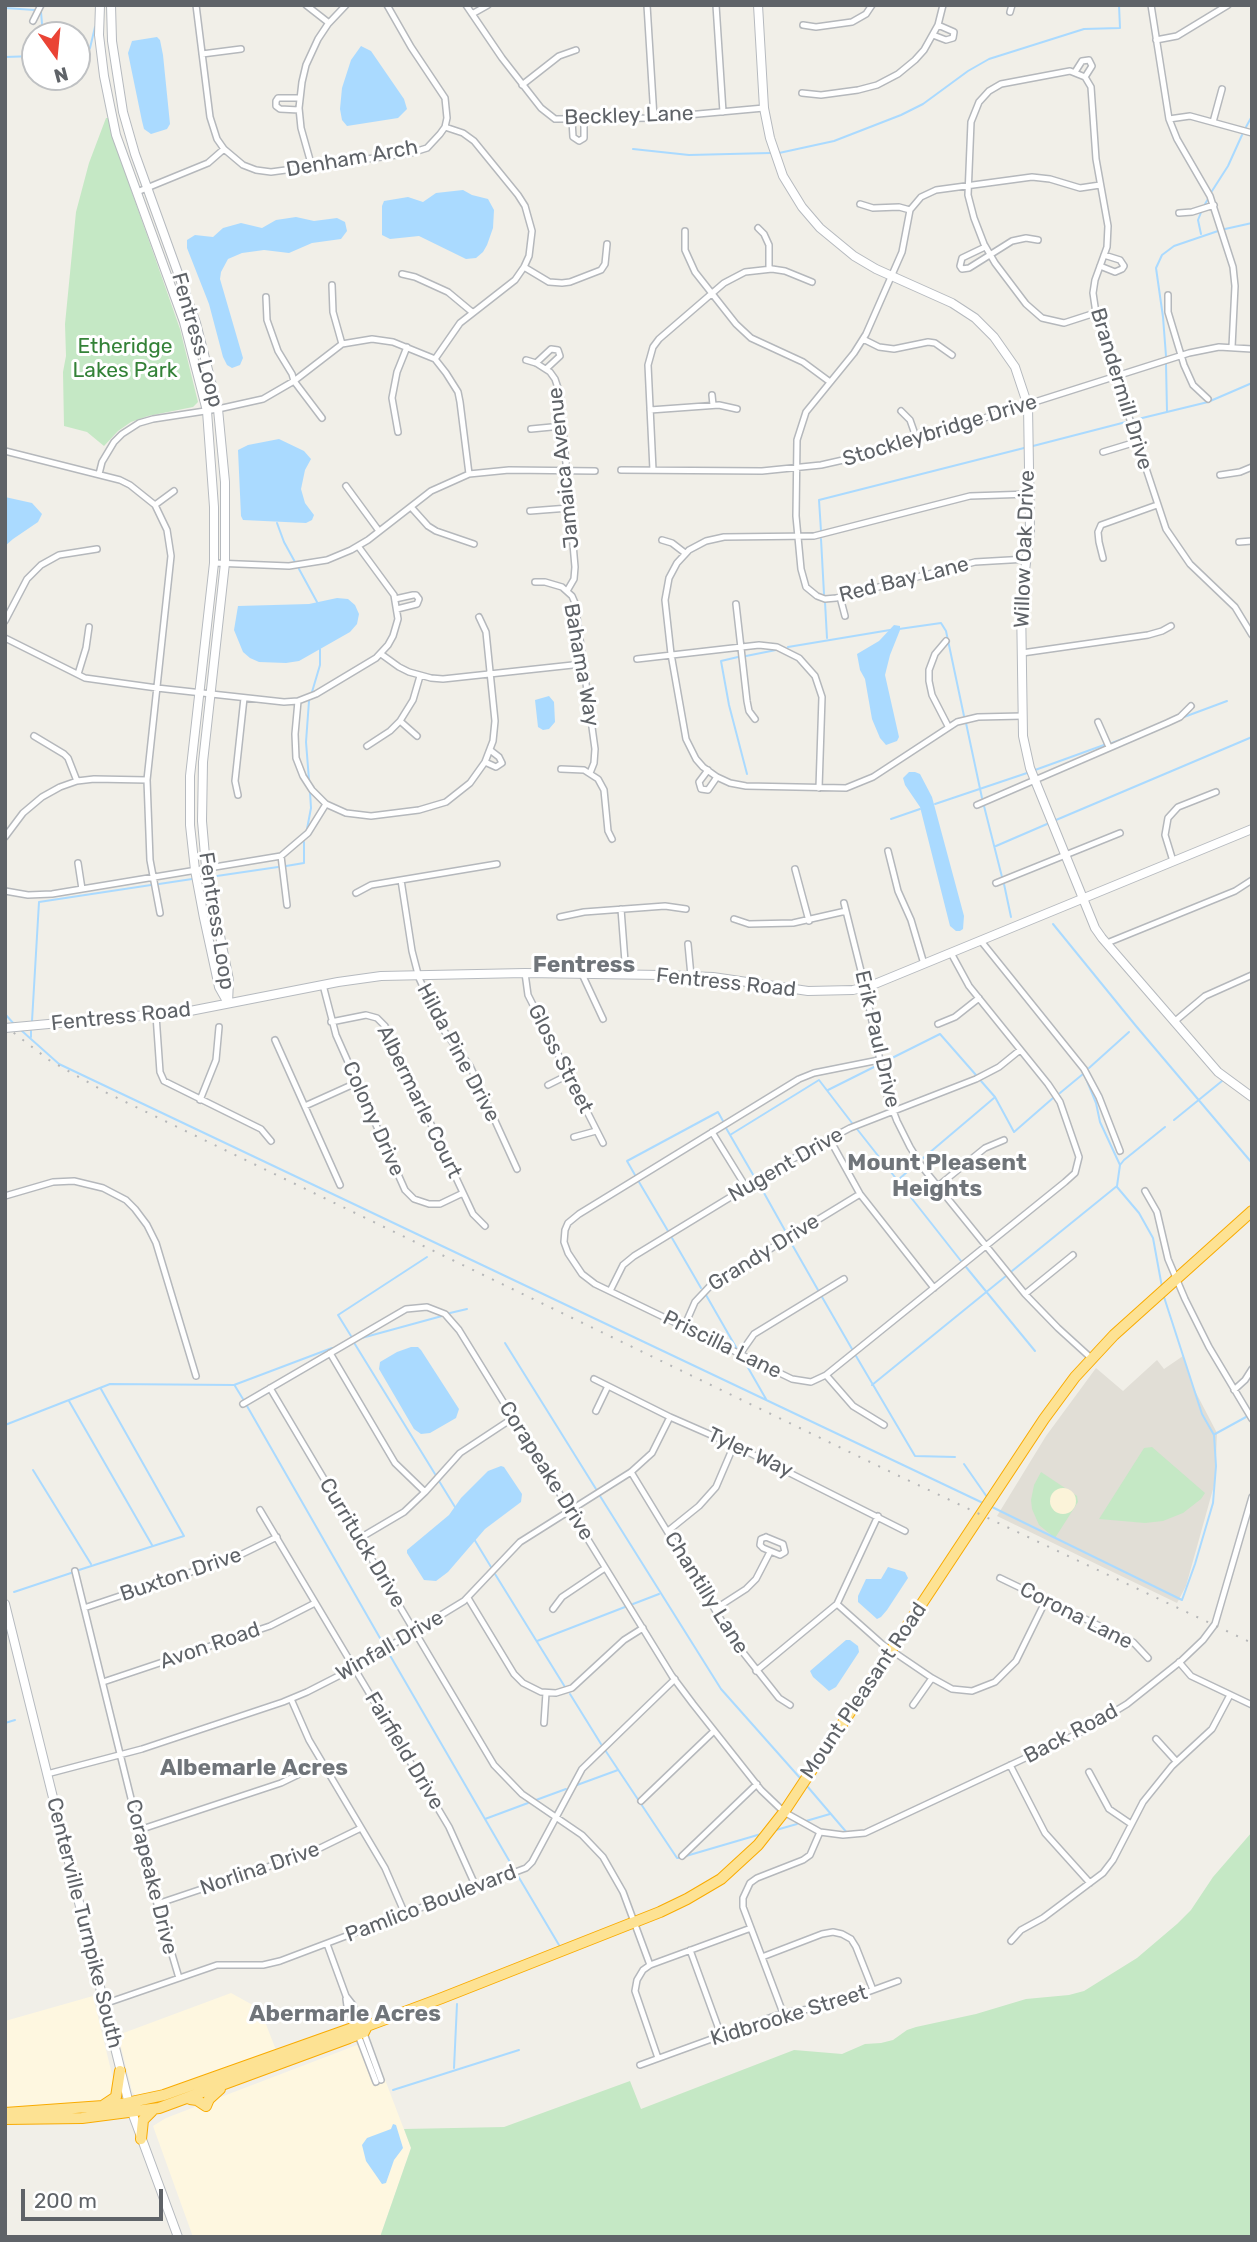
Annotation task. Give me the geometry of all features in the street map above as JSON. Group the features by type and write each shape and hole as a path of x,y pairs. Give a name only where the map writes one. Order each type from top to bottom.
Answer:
{"highway":[{"name":"Mount Pleasant Road","path":"5,2113 100,2107 159,2108 189,2099 197,2100 206,2106 209,2099 228,2084 634,1922 687,1899 721,1879 748,1856 784,1812 1044,1419 1091,1358 1252,1211"},
{"name":"Mount Pleasant Road","path":"5,2119 82,2118 130,2108 227,2072 361,2029"},
{"path":"100,2107 116,2098 120,2071"},
{"path":"227,2072 228,2084"},
{"path":"141,2139 145,2118 159,2108"}],"street":[{"path":"33,21 41,5"},
{"name":"Fentress Loop","path":"100,5 99,35 116,135 184,322 207,411 215,563 198,692 190,776 190,825 195,870 219,987 228,1003"},
{"name":"Fentress Loop","path":"111,5 111,41 119,92 135,154 196,323 218,409 225,482 225,563 202,793 206,867 229,980 228,1003"},
{"path":"137,192 208,163 224,149 212,127 196,5"},
{"path":"306,5 329,23"},
{"path":"312,167 302,139 299,110 306,65 329,23 346,5"},
{"name":"Denham Arch","path":"224,149 247,167 266,172 419,151 435,141 445,127 447,114 443,94 387,5"},
{"name":"Beckley Lane","path":"466,5 522,85 547,114 555,119 654,118 764,108"},
{"path":"472,14 488,5"},
{"path":"647,5 654,118"},
{"path":"716,5 723,112"},
{"name":"Willow Oak Drive","path":"758,5 764,108 770,138 779,166 802,207 840,246 869,265 952,303 985,327 1015,367 1028,406 1030,531 1021,602 1025,748 1034,780 1095,928 1219,1072 1252,1097"},
{"path":"803,24 817,27 849,23 866,14 872,5"},
{"path":"802,93 821,95 845,92 871,87 888,80 915,60 933,35 943,5"},
{"path":"1010,12 1012,5"},
{"path":"1151,5 1169,119 1183,150 1208,189 1230,258 1235,280 1232,347"},
{"path":"1156,40 1177,36 1228,5"},
{"path":"933,35 946,40 953,38 954,32 938,25"},
{"path":"202,54 241,49"},
{"path":"522,85 559,56 576,50"},
{"name":"Brandermill Drive","path":"968,185 971,122 974,111 984,96 1007,82 1060,71 1080,75 1093,93 1096,159 1108,226 1104,255 1093,293 1096,313 1115,376 1166,529 1183,555 1234,607 1251,631"},
{"path":"1213,122 1222,89"},
{"path":"299,110 280,110 276,101 278,98 300,98"},
{"path":"1169,119 1190,116 1252,133"},
{"path":"572,120 573,137 579,141 584,138 584,120"},
{"path":"435,359 454,329 515,280 529,256 532,231 525,206 474,141 463,133 445,127"},
{"path":"860,205 911,210 920,197 928,192 1031,177 1050,179 1080,188 1100,185"},
{"path":"968,185 974,218 985,247 1026,304 1042,318 1064,323 1096,313"},
{"path":"1180,213 1214,205"},
{"name":"Red Bay Lane","path":"911,210 905,246 863,339 854,354 806,412 801,423 796,445 796,498 801,569 806,587 820,597 830,599 975,562 1027,559"},
{"path":"758,228 769,246 769,269"},
{"path":"685,231 684,247 690,263 736,324 751,338 803,362 830,382"},
{"path":"985,247 962,258 962,269 991,256 1012,241 1038,240"},
{"path":"524,267 549,282 570,282 601,270 605,264 607,244"},
{"path":"1100,266 1115,272 1122,270 1124,266 1120,260 1104,255"},
{"path":"653,470 647,374 653,347 662,336 734,277 769,269 785,271 812,282"},
{"path":"402,274 448,292 472,312"},
{"path":"332,285 332,312 342,344"},
{"path":"1168,295 1168,312 1181,355 1193,385 1208,398"},
{"path":"265,297 270,334 294,381 322,418"},
{"path":"99,474 107,451 130,428 153,419 263,399 294,381 342,344 372,339 407,347 435,359 458,392 469,474"},
{"path":"863,339 879,347 894,349 935,343 951,355"},
{"path":"398,432 392,398 397,372 407,347"},
{"name":"Stockleybridge Drive","path":"621,470 762,471 860,457 1028,406 1181,355 1211,348 1252,349"},
{"path":"536,363 551,349 558,350 559,356 546,369"},
{"name":"Jamaica Avenue","path":"526,360 546,369 558,386 575,573 567,590"},
{"path":"712,395 713,405"},
{"path":"650,410 713,405 737,409"},
{"path":"901,411 910,421 917,440"},
{"path":"531,429 562,426"},
{"path":"1103,452 1136,442"},
{"path":"5,451 99,474 130,485 155,505 167,530 171,556 147,780 148,835 160,913"},
{"path":"1220,475 1252,467"},
{"path":"215,563 304,565 339,555 358,546 442,485 469,474 509,470 595,471"},
{"path":"346,486 379,531"},
{"path":"155,505 174,491"},
{"path":"1023,716 978,717 948,726 863,782 846,788 746,786 730,783 717,777 696,759 686,739 671,654 666,590 672,571 685,553 715,538 822,535 970,496 1030,494"},
{"path":"1103,558 1098,532 1101,525 1157,505"},
{"path":"411,507 436,531 474,544"},
{"path":"530,511 569,508"},
{"path":"662,540 672,543 685,553"},
{"path":"1239,542 1252,541"},
{"path":"5,638 85,678 244,698 298,701 316,694 381,654 393,636 398,619 395,599 387,583 358,546"},
{"path":"5,621 27,579 41,565 59,555 96,549"},
{"name":"Bahama Way","path":"535,582 556,584 572,596 595,749 594,764 590,772"},
{"path":"395,599 413,594 419,599 417,604 397,609"},
{"path":"841,597 845,616"},
{"path":"736,604 748,706 755,719"},
{"path":"298,701 296,758 312,790 326,804 346,813 371,816 433,807 446,802 462,791 485,762 495,731 486,632 479,617"},
{"path":"1022,653 1149,635 1171,626"},
{"path":"78,674 89,627"},
{"path":"946,641 934,654 929,681 932,695 948,726"},
{"path":"636,659 768,645 799,657 815,676 822,702 819,788"},
{"path":"381,654 399,667 420,676 443,679 582,664"},
{"path":"367,746 400,721 413,700 420,676"},
{"path":"238,795 234,781 244,698"},
{"path":"977,804 1180,717 1191,706"},
{"path":"400,721 417,736"},
{"path":"1098,722 1110,747"},
{"path":"34,736 68,758 77,781"},
{"path":"485,762 496,767 502,762 490,750"},
{"path":"561,769 573,768 590,772 598,779 604,790 608,831 612,839"},
{"path":"708,770 699,782 701,789 708,790 717,777"},
{"path":"5,837 23,813 42,797 77,781 147,780"},
{"path":"1173,861 1165,835 1168,818 1178,807 1216,792"},
{"path":"5,900 7,891 40,895 281,856 308,833 326,804"},
{"name":"Fentress Road","path":"5,1028 156,1015 368,977 418,974 691,976 732,979 808,991 838,992 865,988 1252,829"},
{"path":"996,883 1120,833"},
{"path":"888,851 898,891 911,920 924,964"},
{"path":"281,856 287,905"},
{"path":"78,863 82,889"},
{"path":"356,893 367,886 497,864"},
{"path":"794,869 809,921"},
{"name":"Hilda Pine Drive","path":"401,880 418,974 442,1028 470,1066 517,1169"},
{"path":"1107,943 1235,891 1252,880"},
{"name":"Erik Paul Drive","path":"844,902 879,1060 893,1111 910,1147 1025,1294 1091,1358"},
{"path":"560,917 573,913 621,909 673,906 687,909"},
{"path":"621,909 626,975"},
{"path":"734,919 750,924 809,921 846,912"},
{"path":"981,941 1084,1069 1099,1097 1120,1151"},
{"path":"688,944 691,976"},
{"path":"884,1425 853,1406 826,1375 1072,1176 1079,1160 1060,1102 964,979 951,953"},
{"name":"Gloss Street","path":"525,974 528,995 603,1143"},
{"path":"582,974 603,1019"},
{"path":"1174,1022 1205,996 1252,975"},
{"name":"Colony Drive","path":"323,985 331,1022 407,1193 420,1202 433,1204 463,1193"},
{"path":"938,1024 955,1017 979,998"},
{"path":"156,1015 161,1077 168,1084 261,1129 271,1141"},
{"name":"Albermarle Court","path":"331,1022 366,1015 377,1018 385,1026 463,1193 473,1213 485,1226"},
{"path":"200,1100 216,1060 219,1027"},
{"path":"275,1040 340,1185"},
{"name":"Nugent Drive","path":"610,1291 628,1260 829,1138 976,1079 1020,1050"},
{"name":"Priscilla Lane","path":"826,1375 816,1381 801,1382 610,1291 586,1278 564,1242 568,1223 579,1214 786,1087 811,1074 879,1060"},
{"path":"548,1085 568,1074"},
{"path":"304,1106 356,1083"},
{"path":"574,1137 596,1131"},
{"path":"712,1132 746,1187"},
{"path":"829,1138 860,1194 934,1288"},
{"path":"938,1186 985,1148 1004,1140"},
{"path":"5,1196 53,1182 74,1181 103,1188 126,1200 147,1225 156,1243 196,1376"},
{"path":"1145,1191 1157,1212 1168,1259 1176,1279 1209,1347 1252,1419"},
{"name":"Grandy Drive","path":"684,1327 695,1302 707,1288 860,1194"},
{"path":"1025,1294 1073,1255"},
{"path":"740,1354 754,1334 844,1279"},
{"name":"Corapeake Drive","path":"243,1404 406,1308 423,1306 437,1309 453,1321 675,1679 757,1784 784,1812"},
{"path":"330,1353 388,1452 403,1472 425,1492"},
{"path":"1234,1390 1252,1369"},
{"name":"Tyler Way","path":"594,1378 905,1531"},
{"path":"596,1410 608,1386"},
{"name":"Currituck Drive","path":"271,1388 488,1755 500,1773 522,1794 582,1835 603,1857 620,1885 650,1965"},
{"name":"Winfall Drive","path":"47,1774 121,1755 291,1699 354,1668 468,1598 520,1542 631,1472 652,1453 670,1417"},
{"path":"360,1538 404,1512 460,1453 513,1418"},
{"path":"668,1531 699,1506 716,1486 734,1445"},
{"name":"Chantilly Lane","path":"631,1472 734,1641 779,1698 790,1705"},
{"name":"Back Road","path":"784,1812 820,1832 843,1835 865,1833 1094,1725 1126,1704 1179,1662 1203,1640 1215,1624 1252,1497"},
{"name":"Fairfield Drive","path":"260,1510 449,1827 476,1888"},
{"path":"756,1671 836,1604 878,1516"},
{"name":"Buxton Drive","path":"84,1608 236,1558 277,1537"},
{"path":"769,1537 783,1544 786,1550 780,1555 770,1552 760,1545 762,1538 769,1537"},
{"path":"715,1609 746,1589 756,1578 770,1552"},
{"path":"553,1609 562,1597 606,1568"},
{"name":"Corapeake Drive","path":"75,1571 157,1904 179,1978"},
{"name":"Corona Lane","path":"1000,1578 1133,1642 1148,1658"},
{"path":"468,1598 519,1680 529,1688 546,1693 572,1688 624,1640 643,1628"},
{"path":"836,1604 891,1650 932,1678 952,1689 962,1691 980,1689 995,1682 1020,1655 1046,1600"},
{"name":"Avon Road","path":"103,1682 270,1626 315,1602"},
{"name":"Centerville Turnpike South","path":"5,1604 130,2108 176,2236"},
{"path":"1179,1662 1191,1675 1252,1705"},
{"path":"913,1705 932,1678"},
{"name":"Pamlico Boulevard","path":"103,2004 216,1965 256,1966 273,1963 522,1870 530,1864 582,1769 675,1679"},
{"path":"544,1723 546,1693"},
{"path":"1012,1941 1021,1930 1043,1918 1103,1873 1113,1860 1143,1802 1176,1761 1212,1729 1230,1695"},
{"path":"291,1699 309,1740 393,1885 405,1914"},
{"path":"642,1801 714,1731"},
{"path":"1156,1739 1176,1761"},
{"path":"139,1830 281,1783 322,1763"},
{"path":"1010,1765 1045,1833 1090,1883"},
{"path":"1089,1772 1109,1809 1131,1824"},
{"path":"682,1856 757,1784"},
{"name":"Norlina Drive","path":"157,1904 312,1852 361,1828"},
{"path":"783,2013 743,1907 743,1898 750,1883 757,1878 810,1855 820,1832"},
{"path":"658,2058 635,1991 643,1970 650,1965 751,1928"},
{"path":"762,1957 822,1934 842,1934 856,1947 873,1990"},
{"path":"327,1944 346,1996 353,2005 379,2081"},
{"path":"690,1950 721,2035"},
{"name":"Kidbrooke Street","path":"640,2065 783,2013 829,2006 898,1981"}],"shaded area":[{"path":"1183,1356 1193,1387 1217,1433 1215,1482 1186,1586 1177,1603 997,1516 1046,1436 1096,1368 1123,1391 1157,1360 1164,1369"},
{"path":"231,1993 260,2009 276,2050 147,2096 135,2095 118,2035"},
{"path":"93,1996 116,2091 105,2103 5,2109 5,2021"},
{"path":"370,2040 411,2148 380,2237 193,2237 153,2126 166,2118"}],"green space":[{"name":"Etheridge Lakes Park","path":"106,118 180,329 198,402 193,407 131,422 104,446 87,432 64,426 63,372 76,212 89,163"},
{"path":"1152,1447 1205,1493 1201,1499 1183,1513 1163,1521 1145,1523 1099,1519 1144,1448"},
{"path":"1041,1472 1077,1496 1078,1502 1055,1538 1039,1525 1032,1509 1034,1485"},
{"path":"1252,1832 1252,2237 380,2237 411,2148 404,2129 504,2127 630,2081 641,2109 794,2050 842,2054 865,2044 893,2040 916,2027 976,2014 1026,1999 1084,1991 1137,1958 1177,1924"}],"sand":[{"path":"1063,1488 1072,1492 1076,1501 1072,1510 1063,1514 1054,1510 1050,1501 1054,1492"}],"water":[{"path":"157,37 163,55 170,124 167,129 151,134 144,129 128,53 132,41"},
{"path":"361,46 371,51 404,99 407,109 398,118 347,126 342,120 340,109 342,88 351,60"},
{"path":"463,190 488,199 494,210 493,228 487,245 476,258 466,259 419,236 390,239 382,235 384,201 408,197 423,202 436,193"},
{"path":"296,217 314,221 337,218 345,222 347,231 341,239 312,243 289,253 264,250 242,253 228,259 220,279 243,358 240,365 232,368 223,357 209,304 187,248 187,240 195,235 213,237 223,228 241,223 262,228 276,220"},
{"path":"279,439 304,451 311,459 305,470 301,489 305,503 314,515 312,520 306,523 243,520 238,450 248,445"},
{"path":"5,497 32,503 42,514 38,522 5,546"},
{"path":"337,598 348,599 359,614 357,624 350,632 299,661 259,662 243,652 234,630 238,606 309,604"},
{"path":"894,625 900,626 900,630 885,675 899,737 897,741 886,745 872,719 865,679 857,654 879,641"},
{"path":"549,696 554,702 555,722 549,729 543,730 538,727 535,700"},
{"path":"909,772 920,774 932,797 964,916 963,929 960,931 950,926 920,807 903,778"},
{"path":"411,1347 421,1350 459,1409 456,1418 430,1433 421,1434 414,1429 379,1369 380,1362"},
{"path":"501,1466 522,1494 521,1502 485,1529 448,1572 436,1581 424,1580 407,1550 449,1515 461,1498 488,1471"},
{"path":"888,1567 905,1572 908,1578 887,1610 877,1619 858,1602 858,1596 866,1579 881,1579"},
{"path":"846,1640 858,1646 859,1652 836,1687 829,1691 810,1671"},
{"path":"393,2124 396,2125 403,2148 394,2160 386,2183 382,2184 366,2161 362,2145 367,2138 391,2129"}],"waterway":[{"path":"779,153 834,141 901,115 923,104 989,59 1084,29 1120,28 1119,5"},
{"path":"5,8 35,10"},
{"path":"41,12 42,21"},
{"path":"91,44 95,27"},
{"path":"5,57 21,56"},
{"path":"1246,127 1252,116"},
{"path":"1212,191 1228,166 1242,135"},
{"path":"633,149 689,155 770,153"},
{"path":"1205,204 1208,199"},
{"path":"1201,234 1198,220 1202,210"},
{"path":"1225,229 1252,223"},
{"path":"1166,356 1156,268 1162,255 1174,246 1218,231"},
{"path":"1166,364 1167,411"},
{"path":"1134,420 1208,402 1252,383"},
{"path":"1033,446 1126,422"},
{"path":"821,531 819,500 1024,448"},
{"path":"277,523 295,562"},
{"path":"821,539 824,594"},
{"path":"299,569 317,602"},
{"path":"825,602 827,638"},
{"path":"899,629 941,623 946,631 964,716"},
{"path":"788,647 890,630"},
{"path":"312,692 320,665 320,649"},
{"path":"746,656 776,650"},
{"path":"738,657 721,661 747,774"},
{"path":"309,701 306,742 309,780"},
{"path":"1184,717 1227,701"},
{"path":"966,723 982,798"},
{"path":"1112,743 1133,735"},
{"path":"1056,820 1252,737"},
{"path":"1035,770 1104,745"},
{"path":"935,804 1027,773"},
{"path":"307,829 311,808 310,792"},
{"path":"984,806 1002,877"},
{"path":"891,819 920,809"},
{"path":"996,846 1047,824"},
{"path":"286,866 304,863 304,842"},
{"path":"210,877 278,867"},
{"path":"159,884 192,879"},
{"path":"1004,884 1011,917"},
{"path":"32,1021 39,902 151,885"},
{"path":"1053,924 1252,1163"},
{"path":"5,1014 14,1024"},
{"path":"22,1031 59,1064 983,1503"},
{"path":"31,1031 31,1037"},
{"path":"1089,1068 1129,1032"},
{"path":"884,1062 940,1034 976,1075"},
{"path":"828,1090 876,1066"},
{"path":"1060,1093 1083,1074"},
{"path":"1085,1076 1100,1122 1120,1165"},
{"path":"730,1135 819,1080 852,1123"},
{"path":"981,1081 995,1097 1014,1132 1053,1098"},
{"path":"1174,1120 1222,1081"},
{"path":"922,1159 994,1098"},
{"path":"635,1175 627,1161 718,1112 723,1121"},
{"path":"1012,1271 1117,1186 1120,1165 1124,1160 1165,1127"},
{"path":"726,1128 755,1178"},
{"path":"857,1129 961,1261"},
{"path":"898,1180 916,1164"},
{"path":"639,1182 668,1231"},
{"path":"759,1184 787,1234"},
{"path":"1117,1187 1139,1213 1153,1238 1162,1287"},
{"path":"672,1238 701,1288"},
{"path":"790,1241 818,1290"},
{"path":"351,1336 338,1315 427,1257"},
{"path":"966,1267 1035,1351"},
{"path":"872,1385 1006,1276"},
{"path":"706,1295 737,1349"},
{"path":"822,1297 852,1349"},
{"path":"992,1507 1182,1600 1213,1503 1216,1466 1214,1435 1202,1414 1164,1297"},
{"path":"450,1313 467,1309"},
{"path":"358,1339 442,1316"},
{"path":"353,1341 435,1474"},
{"path":"505,1343 596,1489"},
{"path":"5,1425 110,1384 234,1385 332,1348"},
{"path":"856,1356 915,1456 955,1457"},
{"path":"743,1359 766,1399"},
{"path":"235,1386 243,1399"},
{"path":"79,1570 184,1536 101,1389"},
{"path":"69,1401 152,1545"},
{"path":"247,1406 384,1645"},
{"path":"1215,1434 1246,1417"},
{"path":"964,1464 987,1497"},
{"path":"33,1470 91,1564"},
{"path":"439,1481 455,1507"},
{"path":"600,1496 721,1689 800,1778"},
{"path":"474,1539 491,1567"},
{"path":"14,1592 71,1573"},
{"path":"495,1574 565,1687"},
{"path":"633,1604 659,1594"},
{"path":"537,1641 625,1607"},
{"path":"388,1652 514,1869"},
{"path":"570,1694 601,1744"},
{"path":"5,1723 15,1720"},
{"path":"605,1750 677,1858 680,1858"},
{"path":"577,1785 618,1770"},
{"path":"807,1786 848,1834"},
{"path":"536,1800 566,1789"},
{"path":"485,1819 528,1803"},
{"path":"806,1821 830,1814"},
{"path":"776,1830 797,1824"},
{"path":"686,1856 761,1834"},
{"path":"518,1876 559,1945"},
{"path":"454,2068 457,2004"},
{"path":"393,2090 519,2050"}],"railway":[{"path":"5,1026 49,1060 107,1093 897,1475 1252,1643"}],"district":[{"name":"Fentress","path":"584,965"},
{"name":"Mount Pleasent Heights","path":"937,1176"},
{"name":"Albemarle Acres","path":"254,1768"},
{"name":"Abermarle Acres","path":"345,2014"}]}
